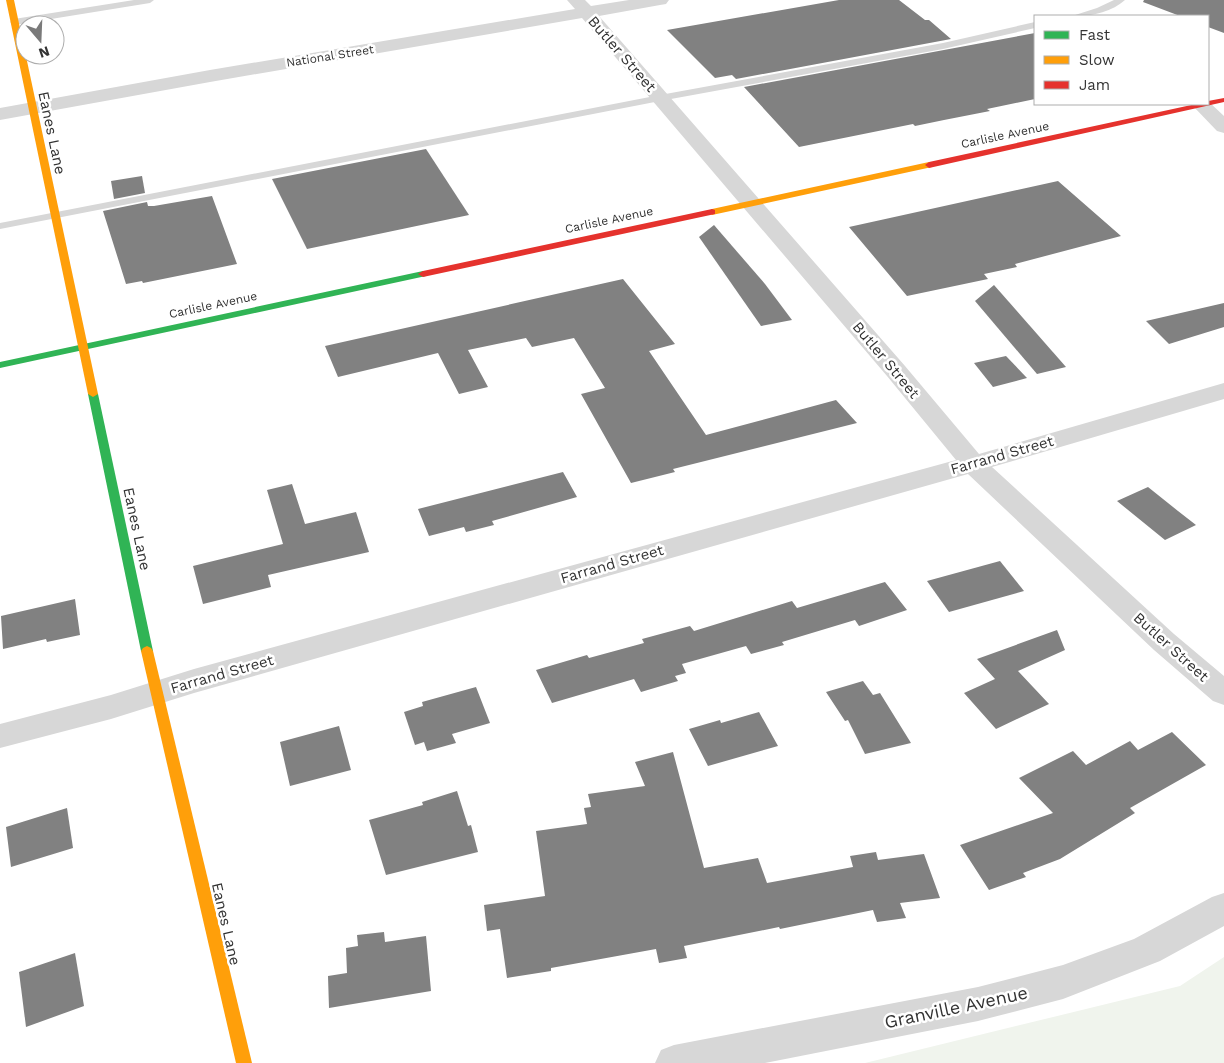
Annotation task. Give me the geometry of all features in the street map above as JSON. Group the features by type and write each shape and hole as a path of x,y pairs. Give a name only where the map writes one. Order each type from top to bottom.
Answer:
{"street":[{"name":"Eanes Lane","path":"10,0 156,693 244,1063"},
{"name":"National Street","path":"0,114 581,6 660,0"},
{"name":"Butler Street","path":"581,6 752,203 973,464 1164,642 1224,694"},
{"name":"Carlisle Avenue","path":"1209,104 1224,100"},
{"name":"Carlisle Avenue","path":"0,366 1206,105"},
{"path":"1203,106 1224,127"},
{"name":"Farrand Street","path":"0,736 856,495 973,464 1224,391"},
{"name":"Granville Avenue","path":"674,1063 978,1004 1063,982 1147,950 1224,908"}],"lane":[{"path":"14,22 150,0"},
{"path":"1080,15 1100,10 1121,0"},
{"path":"0,226 660,98 943,46 1034,25"}],"shaded area":[{"path":"1224,957 1224,1063 865,1063 1180,986"}],"building":[{"path":"839,0 899,0 925,20 929,20 951,39 736,79 732,75 715,78 667,30"},
{"path":"1144,0 1224,0 1224,33 1209,27 1209,15 1177,15 1143,2"},
{"path":"1034,33 1034,99 987,109 990,111 915,126 913,124 799,147 744,87"},
{"path":"426,149 469,215 307,249 272,179"},
{"path":"142,176 145,193 114,199 111,181"},
{"path":"1058,181 1121,236 1015,264 1017,267 984,274 988,279 907,296 849,227"},
{"path":"212,196 237,264 143,283 142,281 126,284 103,211 147,202 148,206 154,206"},
{"path":"714,225 765,284 792,320 761,326 699,237"},
{"path":"623,279 675,344 649,351 706,435 836,400 857,423 673,469 675,472 631,483 581,394 605,388 574,338 532,347 526,338 468,350 488,387 459,394 438,353 338,377 325,346"},
{"path":"994,285 1066,367 1037,374 975,301"},
{"path":"1224,303 1224,327 1169,344 1146,321"},
{"path":"1006,356 1027,378 993,387 974,363"},
{"path":"563,472 577,497 492,521 494,525 466,532 464,527 429,536 418,509"},
{"path":"292,484 305,524 356,512 369,552 268,575 271,587 203,604 193,566 283,544 267,490"},
{"path":"1148,487 1196,525 1165,540 1117,501"},
{"path":"1000,561 1024,591 949,612 927,581"},
{"path":"885,582 907,610 859,626 855,620 782,642 784,645 751,654 746,646 682,664 686,673 675,676 678,681 641,692 634,679 552,703 536,670 587,655 589,658 644,643 642,639 690,626 694,631 792,601 797,608"},
{"path":"75,599 80,635 47,642 46,639 3,649 1,616"},
{"path":"1057,630 1065,650 1018,671 1049,704 996,729 964,693 995,679 977,659"},
{"path":"863,681 873,695 880,693 911,743 865,754 848,720 845,721 826,692"},
{"path":"476,687 490,723 452,734 456,743 427,751 424,742 415,745 404,712 423,706 422,702"},
{"path":"759,712 778,746 708,766 689,729 720,720 721,723"},
{"path":"339,726 351,770 290,786 280,742"},
{"path":"1172,732 1206,765 1130,808 1135,813 1060,859 1023,873 1026,877 989,890 960,845 1053,813 1019,778 1073,751 1086,765 1130,741 1138,750"},
{"path":"673,752 704,868 758,858 767,883 853,867 850,856 876,852 878,860 924,854 940,898 900,903 906,918 877,922 873,910 684,946 687,958 659,963 656,949 551,968 551,971 507,978 500,929 487,931 484,905 545,896 536,831 587,824 584,808 591,807 588,794 645,786 635,762"},
{"path":"457,791 468,826 471,825 478,852 386,875 369,820 423,805 422,802"},
{"path":"67,808 73,848 11,867 6,827"},
{"path":"384,932 385,942 426,936 431,991 329,1008 328,976 347,973 346,948 358,946 357,935"},
{"path":"75,953 84,1006 26,1027 19,972"}],"traffic: fast":[{"path":"0,365 423,274"},
{"path":"93,394 147,651"}],"traffic: slow":[{"path":"10,0 93,394"},
{"path":"712,212 929,165"},
{"path":"147,651 244,1063"}],"traffic: jam":[{"path":"1209,103 1224,100"},
{"path":"929,165 1201,105"},
{"path":"423,274 712,212"}]}
